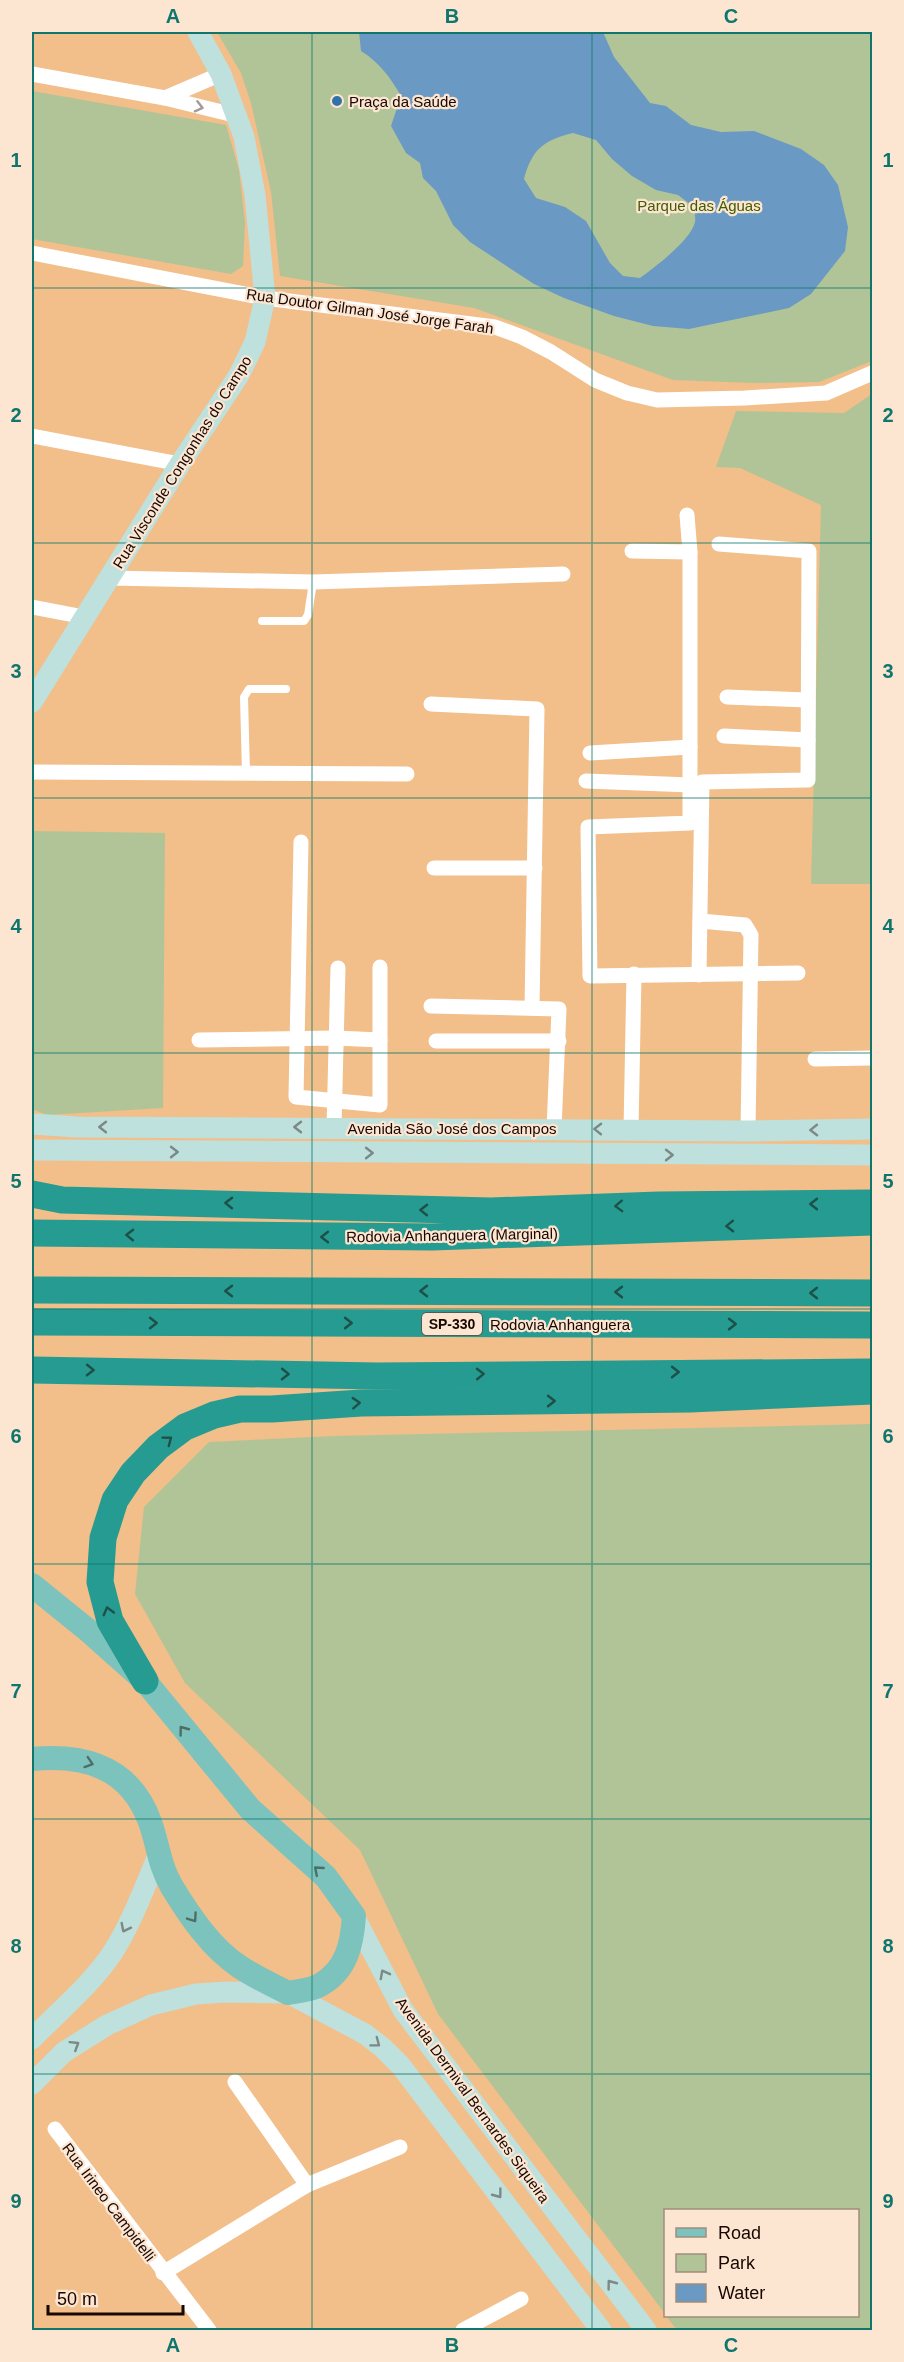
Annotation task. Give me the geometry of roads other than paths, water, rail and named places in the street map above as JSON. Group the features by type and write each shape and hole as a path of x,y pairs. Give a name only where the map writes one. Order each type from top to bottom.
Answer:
{"highway":[{"path":"32,1194 62,1200 254,1203 491,1211 659,1205 873,1203"},
{"name":"Rodovia Anhanguera (Marginal)","path":"32,1233 432,1237 873,1222"},
{"name":"SP-330","path":"32,1290 873,1293"},
{"name":"Rodovia Anhanguera","path":"32,1322 873,1325"},
{"path":"32,1370 377,1376 873,1372"},
{"path":"144,1681 110,1621 100,1582 103,1538 115,1500 133,1473 158,1448 185,1427 214,1415 240,1409 361,1403 678,1400 873,1391"}],"main road":[{"name":"Avenida Dermival Bernardes Siqueira","path":"32,1585 82,1625 144,1681 250,1809 326,1877 354,1916"},
{"path":"32,1759 64,1757 91,1762 120,1777 137,1796 150,1822 158,1856 171,1885 197,1924 238,1966 288,1993 319,1986 336,1973 347,1957 352,1941 354,1916"}],"street":[{"name":"Rua Visconde Congonhas do Campo","path":"32,702 180,464 239,375 255,342 265,298 255,195 244,137 234,115 221,74 198,32"},
{"path":"32,74 165,98 234,115"},
{"path":"165,98 221,74"},
{"name":"Rua Doutor Gilman José Jorge Farah","path":"32,253 265,298 495,327 522,337 551,352 595,380 627,393 657,400 826,393 873,373"},
{"path":"32,436 180,464"},
{"path":"687,515 690,552 690,823 588,827 590,976 798,973"},
{"path":"699,975 702,782 808,780 808,551 719,544"},
{"path":"632,551 690,552"},
{"path":"110,578 313,582 563,574"},
{"path":"32,608 84,617"},
{"path":"727,697 807,700"},
{"path":"431,704 537,709 532,1007"},
{"path":"724,736 808,740"},
{"path":"590,753 690,747"},
{"path":"32,772 407,774"},
{"path":"586,781 691,785"},
{"path":"301,842 296,1097 380,1106 381,968"},
{"path":"434,868 535,868"},
{"path":"700,921 745,925 751,935 747,1131"},
{"path":"334,1127 338,968"},
{"path":"631,1130 634,975"},
{"path":"430,1006 559,1009 554,1129"},
{"path":"200,1040 336,1038 380,1040"},
{"path":"436,1041 559,1041"},
{"path":"815,1059 873,1058"},
{"name":"Avenida São José dos Campos","path":"32,1125 747,1131 873,1129"},
{"name":"Avenida São José dos Campos","path":"32,1150 873,1155"},
{"path":"32,2039 113,1953 158,1856"},
{"name":"Avenida Dermival Bernardes Siqueira","path":"354,1916 403,2010 646,2331"},
{"path":"32,2084 64,2052 107,2025 151,2005 196,1994 288,1993 365,2034 401,2066 601,2331"},
{"path":"235,2082 307,2185"},
{"name":"Rua Irineo Campidelli","path":"55,2129 209,2331"},
{"path":"163,2272 307,2185 400,2146"},
{"path":"463,2331 521,2299"}],"lane":[{"path":"262,621 304,621 308,615 313,582"},
{"path":"246,773 244,697 246,691 249,689 286,689"}],"water":[{"path":"359,32 603,32 614,57 650,103 666,106 691,125 721,132 754,131 801,149 824,165 838,185 848,227 845,251 811,294 789,308 689,329 653,326 614,316 564,298 534,284 470,242 453,225 436,191 423,178 420,163 406,153 391,126 401,96 384,71 361,51","holes":["573,133 596,140 612,159 632,176 656,190 678,195 694,207 695,222 687,237 672,253 640,278 623,276 610,263 586,221 565,207 536,198 524,179 535,153 554,139"]}],"place":[{"name":"Praça da Saúde","path":"337,101"}],"park label":[{"name":"Parque das Águas","path":"699,205"}]}
